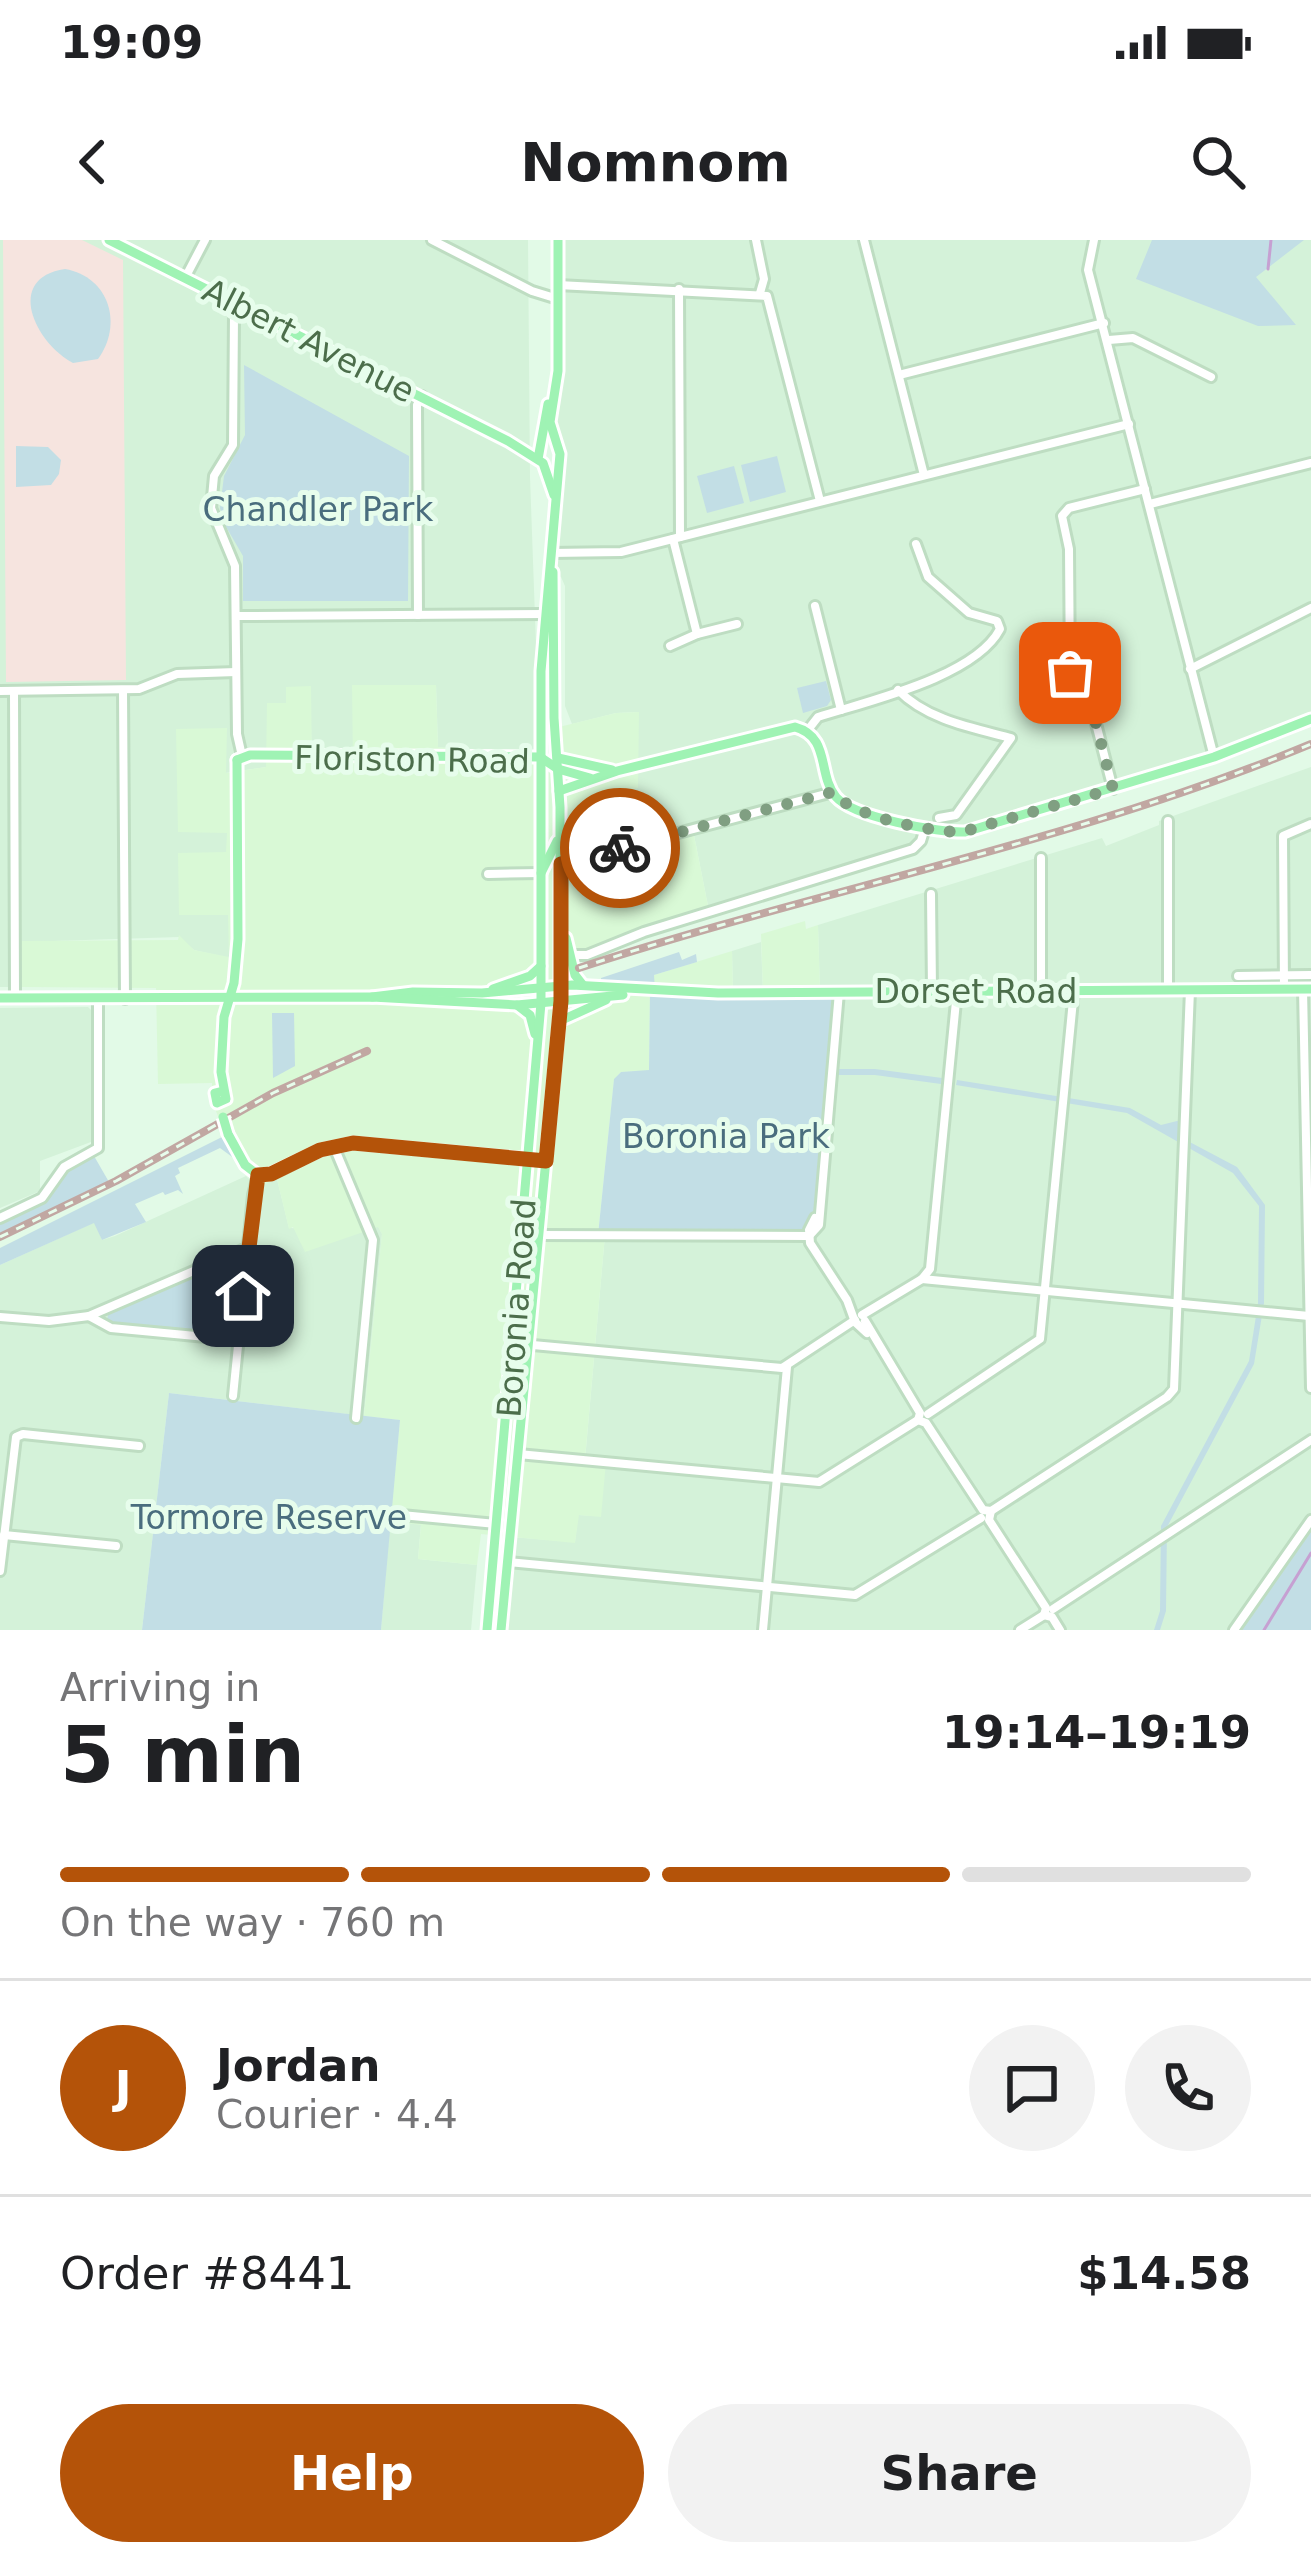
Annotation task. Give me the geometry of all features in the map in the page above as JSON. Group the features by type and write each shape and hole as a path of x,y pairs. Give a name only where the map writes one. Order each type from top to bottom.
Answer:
{"main road":[{"name":"Albert Avenue","path":"109,240 422,396 540,461"},
{"path":"540,461 553,464 560,458 550,422 557,382 557,240"},
{"path":"539,445 557,382"},
{"name":"Albert Avenue","path":"508,441 556,444"},
{"name":"Boronia Road","path":"539,445 555,500"},
{"name":"Boronia Road","path":"487,1630 542,1003 544,614 560,458"},
{"name":"Boronia Road","path":"501,1630 560,1023 560,791 550,554"},
{"path":"560,791 617,771 785,728 807,731 818,743 833,792 856,810 928,829 971,831 1214,757 1311,719"},
{"name":"Floriston Road","path":"240,760 541,757 558,763"},
{"path":"240,760 237,962 220,1097 228,1134 245,1165 258,1175 271,1174 333,1146 364,1144 546,1161"},
{"path":"558,763 617,771"},
{"path":"558,763 596,778"},
{"path":"542,808 560,807"},
{"path":"560,830 550,862 541,873 550,878 561,898"},
{"name":"Boronia Road","path":"562,915 575,975 584,985"},
{"path":"482,993 530,976 542,966"},
{"name":"Dorset Road","path":"372,997 584,985 640,991 839,992 1307,988"},
{"name":"Dorset Road","path":"560,1023 566,1016 640,991"},
{"name":"Dorset Road","path":"0,998 372,997 518,1005 623,995"},
{"path":"518,1005 532,1021 538,1058"}],"street":[{"path":"185,278 205,240"},
{"path":"432,240 532,291 558,299"},
{"path":"756,240 764,279 760,293"},
{"path":"864,240 924,475"},
{"path":"1094,240 1088,270 1214,757"},
{"path":"558,285 760,293 770,300 820,502"},
{"path":"679,290 677,538 697,634"},
{"path":"238,304 234,314 233,445 214,476 211,508 233,556 237,616 233,749 240,760"},
{"path":"898,376 1104,323"},
{"path":"1108,340 1130,337 1211,377"},
{"path":"418,615 417,405 422,396"},
{"path":"550,554 621,552 1129,424"},
{"path":"1150,504 1311,463"},
{"path":"1113,789 1094,716 1070,683 1069,549 1062,516 1071,507 1145,489"},
{"path":"807,731 818,717 970,661 1000,629 997,621 969,614 926,575 916,544"},
{"path":"815,606 841,710"},
{"path":"1190,668 1311,608"},
{"path":"237,616 544,614"},
{"path":"670,646 737,625"},
{"path":"0,691 148,688 177,674 236,672"},
{"path":"123,690 125,999"},
{"path":"898,690 910,702 962,725 1011,738 956,815 939,818"},
{"path":"14,691 15,998"},
{"path":"561,864 833,792"},
{"path":"1168,821 1168,990"},
{"path":"1284,989 1283,836 1311,824"},
{"path":"569,955 585,956 668,924 913,849 928,829"},
{"path":"1041,858 1041,991"},
{"path":"488,874 541,873"},
{"path":"931,894 932,991"},
{"path":"1238,976 1311,975"},
{"path":"1307,988 1311,1388"},
{"path":"518,1454 822,1481 1037,1343 1074,990"},
{"path":"508,1562 860,1594 1172,1394 1190,990"},
{"path":"925,1277 957,991"},
{"path":"539,1235 811,1234 819,1227 839,992"},
{"path":"0,1218 44,1197 64,1167 97,1150 98,998"},
{"path":"333,1146 374,1240 356,1418"},
{"path":"233,1396 258,1175"},
{"path":"811,1234 820,1258 1060,1630"},
{"path":"0,1317 50,1321 89,1316 247,1248"},
{"path":"511,1343 787,1367 925,1277 1310,1316"},
{"path":"89,1316 110,1328 238,1340"},
{"path":"763,1630 787,1367"},
{"path":"4,1433 14,1439"},
{"path":"14,1439 23,1434 139,1445"},
{"path":"0,1571 14,1439"},
{"path":"1020,1630 1311,1440"},
{"path":"1292,1455 1311,1450"},
{"path":"391,1514 498,1525"},
{"path":"1234,1630 1311,1520"},
{"path":"4,1535 116,1546"}],"shaded area":[{"path":"0,240 528,240 540,757 438,747 436,685 353,768 312,767 310,686 286,703 267,767 225,773 178,831 227,832 227,852 179,915 229,915 229,958 194,950 179,937 22,942 22,987 0,987"},
{"path":"3,240 82,240 123,260 126,680 6,682"},
{"path":"558,240 1311,240 1311,719 979,830 925,828 919,845 709,911 693,830 614,850 614,794 639,712 572,724 565,706 565,586 553,574 559,458 552,434 558,371"},
{"path":"352,685 436,685 438,747 540,757 558,757 555,728 639,712 638,788 614,794 614,849 693,830 709,911 587,955 570,956 579,982 650,991 649,1071 621,1072 614,1080 598,1234 605,1235 585,1459 606,1462 601,1517 579,1515 575,1543 481,1534 477,1565 418,1559 421,1525 390,1521 400,1420 364,1416 382,1234 378,1227 305,1252 293,1227 289,1229 277,1179 263,1185 250,1180 234,1157 212,1101 212,1083 158,1084 156,988 22,987 22,941 178,940 179,935 194,950 229,957 228,915 179,915 178,853 226,852 227,833 178,832 176,729 227,728 226,773 266,767 267,703 286,703 286,687 311,686 312,766 353,767"},
{"path":"1311,767 1311,1520 1234,1630 501,1630 511,1537 575,1542 578,1515 601,1516 585,1460 605,1235 820,992 818,925 1102,838 1106,846 1159,825 1159,821"},
{"path":"805,921 806,929 818,925 820,992 763,993 761,934"},
{"path":"761,942 763,993 733,993 732,951"},
{"path":"732,951 733,993 654,991 654,975"},
{"path":"88,1007 91,1142 40,1161 40,1191 0,1208 0,1008"},
{"path":"246,1176 277,1179 289,1228 362,1230 378,1226 382,1234 364,1416 169,1393 142,1630 0,1630 0,1265 95,1222 102,1240 115,1236"},
{"path":"390,1521 421,1524 418,1559 477,1565 471,1630 381,1630"}],"green space":[{"path":"1152,240 1304,240 1256,277 1296,325 1258,326 1136,279"},
{"path":"65,269 93,282 108,304 110,332 98,359 73,363 59,354 32,312 35,285 46,275"},
{"name":"Chandler Park","path":"244,365 409,456 408,601 243,601 243,556 220,508 224,476 245,435"},
{"path":"16,446 48,447 61,460 51,485 16,487"},
{"path":"777,456 786,492 750,502 741,465"},
{"path":"734,466 744,503 707,513 697,476"},
{"path":"826,681 831,700 827,706 803,713 797,688"},
{"name":"Boronia Park","path":"679,952 682,960 696,954 697,962 654,975 655,991 839,992 832,1069 942,1078 941,1084 831,1075 817,1224 809,1234 598,1235 614,1079 621,1072 649,1070 650,991 601,985 601,978"},
{"path":"272,1013 294,1013 295,1066 273,1078"},
{"path":"957,1080 1130,1108 1161,1125 1185,1119 1184,1139 1237,1167 1265,1205 1264,1303 1254,1364 1167,1527 1166,1611 1160,1630 1154,1630 1160,1611 1161,1526 1249,1361 1258,1303 1259,1206 1233,1173 1127,1113 956,1085"},
{"path":"224,1136 235,1159 220,1148 178,1168 180,1173 175,1176 183,1194 163,1192 135,1204 146,1222 102,1240 94,1223 0,1265 0,1248"},
{"path":"94,1156 109,1182 0,1233 0,1222 49,1198 70,1167"},
{"path":"239,1257 231,1335 111,1324 107,1319 109,1312"},
{"name":"Tormore Reserve","path":"169,1393 400,1420 381,1630 142,1630"},
{"path":"1311,1520 1311,1630 1234,1630"}],"waterway":[{"path":"1268,269 1271,240"},
{"path":"1264,1630 1311,1553"}],"railway":[{"path":"579,968 1040,837 1222,779 1311,744"},
{"path":"0,1237 116,1181 273,1093 367,1051"}],"way so far":[{"path":"620,848 833,792 856,810 938,831 962,832 1113,789 1094,716 1074,692 1070,673"}],"route":[{"path":"243,1296 258,1175 271,1174 320,1150 353,1143 546,1161 561,1001 561,864 620,848"}]}
